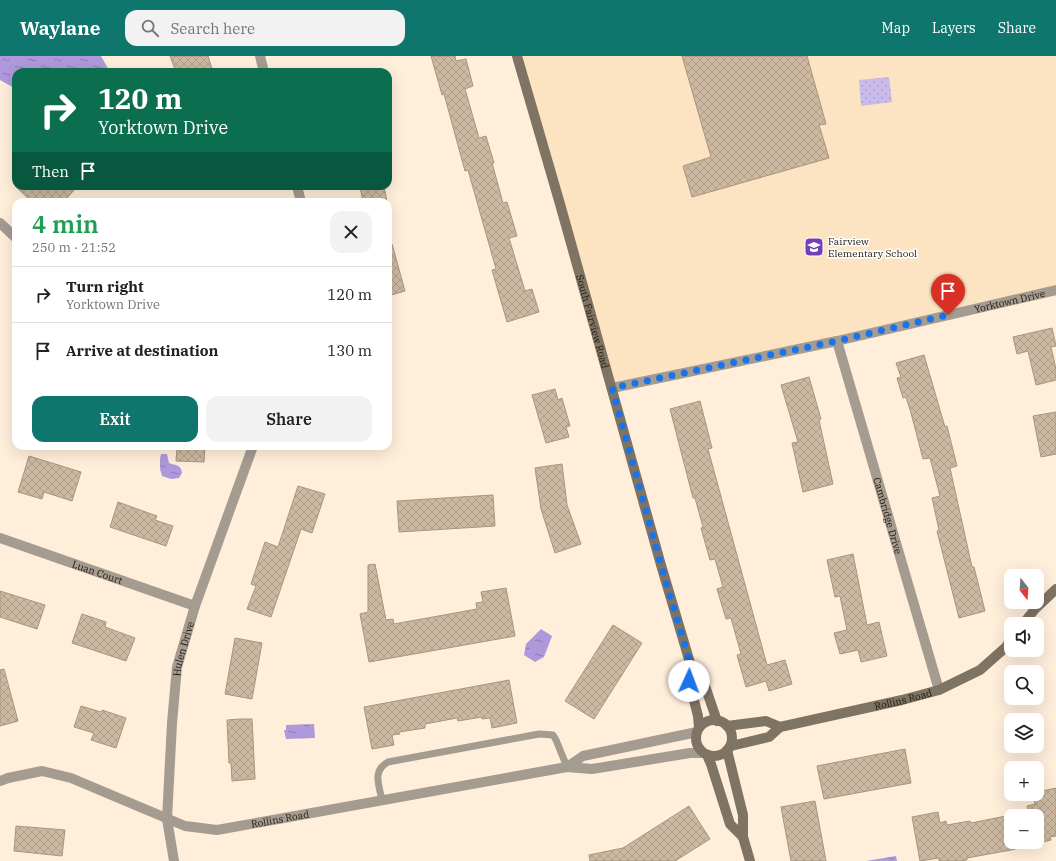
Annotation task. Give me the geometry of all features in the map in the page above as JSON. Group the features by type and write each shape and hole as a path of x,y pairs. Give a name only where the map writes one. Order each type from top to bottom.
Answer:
{"street":[{"path":"260,56 263,68"},
{"name":"South Fairview Road","path":"517,56 691,666 702,678 717,721"},
{"path":"0,223 12,234"},
{"name":"Yorktown Drive","path":"612,388 837,341 1056,290"},
{"name":"Cambridge Drive","path":"837,341 939,690"},
{"name":"Hulen Drive","path":"174,861 167,819 172,723 177,667 195,606 252,450"},
{"name":"Luan Court","path":"0,538 195,606"},
{"path":"1029,617 1056,589"},
{"name":"Rollins Road","path":"729,748 769,737 780,727 902,700 939,690 980,670 1004,649"},
{"path":"691,666 689,681 698,716 696,744 711,764 730,824 743,837"},
{"path":"698,730 707,722 717,721 727,726 732,735 729,748 743,815 743,837 750,861"},
{"name":"Rollins Road","path":"727,726 766,721 780,727"},
{"name":"Rollins Road","path":"568,767 583,756 698,730"},
{"path":"705,754 718,756 723,754 729,748"},
{"name":"Rollins Road","path":"0,781 42,771 71,778 185,826 217,830 568,767 592,768 690,753 705,754"}],"lane":[{"path":"382,800 378,774 382,765 388,762 540,734 553,735 568,767"}],"shaded area":[{"name":"Fairview Elementary School","path":"517,56 1056,56 1056,290 612,388"},
{"path":"889,77 892,102 861,106 859,80"}],"water":[{"path":"0,56 101,56 108,68 12,68 12,87 0,80"},
{"path":"161,454 167,454 169,463 181,468 182,473 179,478 171,479 162,476 160,469"},
{"path":"541,629 552,636 544,657 535,662 524,655 526,644"},
{"path":"314,724 315,738 286,739 284,730 286,730 286,725"},
{"path":"896,856 897,861 866,861"}],"building":[{"path":"170,56 208,56 212,68 174,68"},
{"path":"431,56 455,56 456,61 466,59 473,86 465,89 479,138 486,136 503,203 507,202 517,236 509,238 525,291 532,289 539,312 507,322 492,270 496,269 468,170 465,171 444,94 442,95"},
{"path":"682,56 807,56 826,124 819,125 829,158 692,197 683,166 711,157"},
{"path":"19,190 74,190 67,198 28,198"},
{"path":"361,190 385,190 386,198 362,198"},
{"path":"392,244 405,291 392,295"},
{"path":"1052,328 1056,346 1051,347 1056,369 1056,380 1036,385 1028,351 1017,354 1013,337"},
{"path":"924,355 945,427 947,426 957,466 950,468 972,567 974,567 985,611 959,618 937,531 939,530 932,498 940,496 930,458 923,459 906,397 903,398 897,378 901,377 896,363"},
{"path":"809,377 821,419 819,420 833,484 803,492 792,443 798,442 781,385"},
{"path":"555,389 558,400 562,398 570,426 566,427 569,437 546,443 532,395"},
{"path":"700,401 712,448 708,449 767,665 785,660 792,684 769,691 766,681 746,687 737,655 741,654 731,618 726,619 717,589 723,587 715,559 710,560 701,528 703,527 695,498 693,498 670,409"},
{"path":"1056,412 1056,454 1041,457 1033,416"},
{"path":"177,450 205,450 204,462 176,461"},
{"path":"29,456 81,472 72,501 44,492 42,499 18,492"},
{"path":"562,464 567,505 581,544 555,553 541,509 535,468"},
{"path":"298,486 325,494 312,533 301,529 271,617 247,609 256,586 251,584 265,542 278,547"},
{"path":"493,495 495,526 399,532 397,501"},
{"path":"118,502 157,516 155,520 173,526 166,546 110,527"},
{"path":"853,554 867,625 879,622 887,656 861,662 858,650 840,654 834,633 847,630 840,596 835,597 827,560"},
{"path":"375,564 386,620 393,619 394,624 477,609 476,603 483,602 481,592 506,588 515,636 369,662 360,614 368,612 368,565"},
{"path":"0,591 45,605 37,629 0,617"},
{"path":"82,614 106,622 105,627 135,638 126,661 72,643"},
{"path":"613,625 642,643 594,719 565,701"},
{"path":"235,638 262,643 252,699 225,694"},
{"path":"4,669 18,721 0,726 0,670"},
{"path":"509,680 517,723 492,728 490,718 482,719 482,717 458,721 457,718 425,724 425,728 399,732 400,734 392,735 394,745 372,749 364,707"},
{"path":"81,706 101,712 102,710 126,718 116,748 91,740 94,733 74,727"},
{"path":"252,719 255,779 232,781 231,763 229,763 227,720"},
{"path":"905,749 911,783 824,799 817,766"},
{"path":"1056,788 1056,836 1050,837 1051,840 1044,842 1044,809 1028,809 1027,806 1035,804 1034,801 1044,801 1044,791"},
{"path":"815,801 826,861 791,861 781,807"},
{"path":"689,806 710,839 675,861 590,861 589,855 623,848"},
{"path":"938,812 940,823 946,821 947,825 970,821 971,823 1004,816 1004,849 1015,849 967,858 967,860 960,861 939,861 939,858 920,861 912,817"},
{"path":"16,826 65,830 62,856 14,851"}],"place":[{"name":"Fairview Elementary School","path":"814,247"}],"route":[{"path":"689,681 691,666 661,565 612,388 837,341 948,315"}]}
